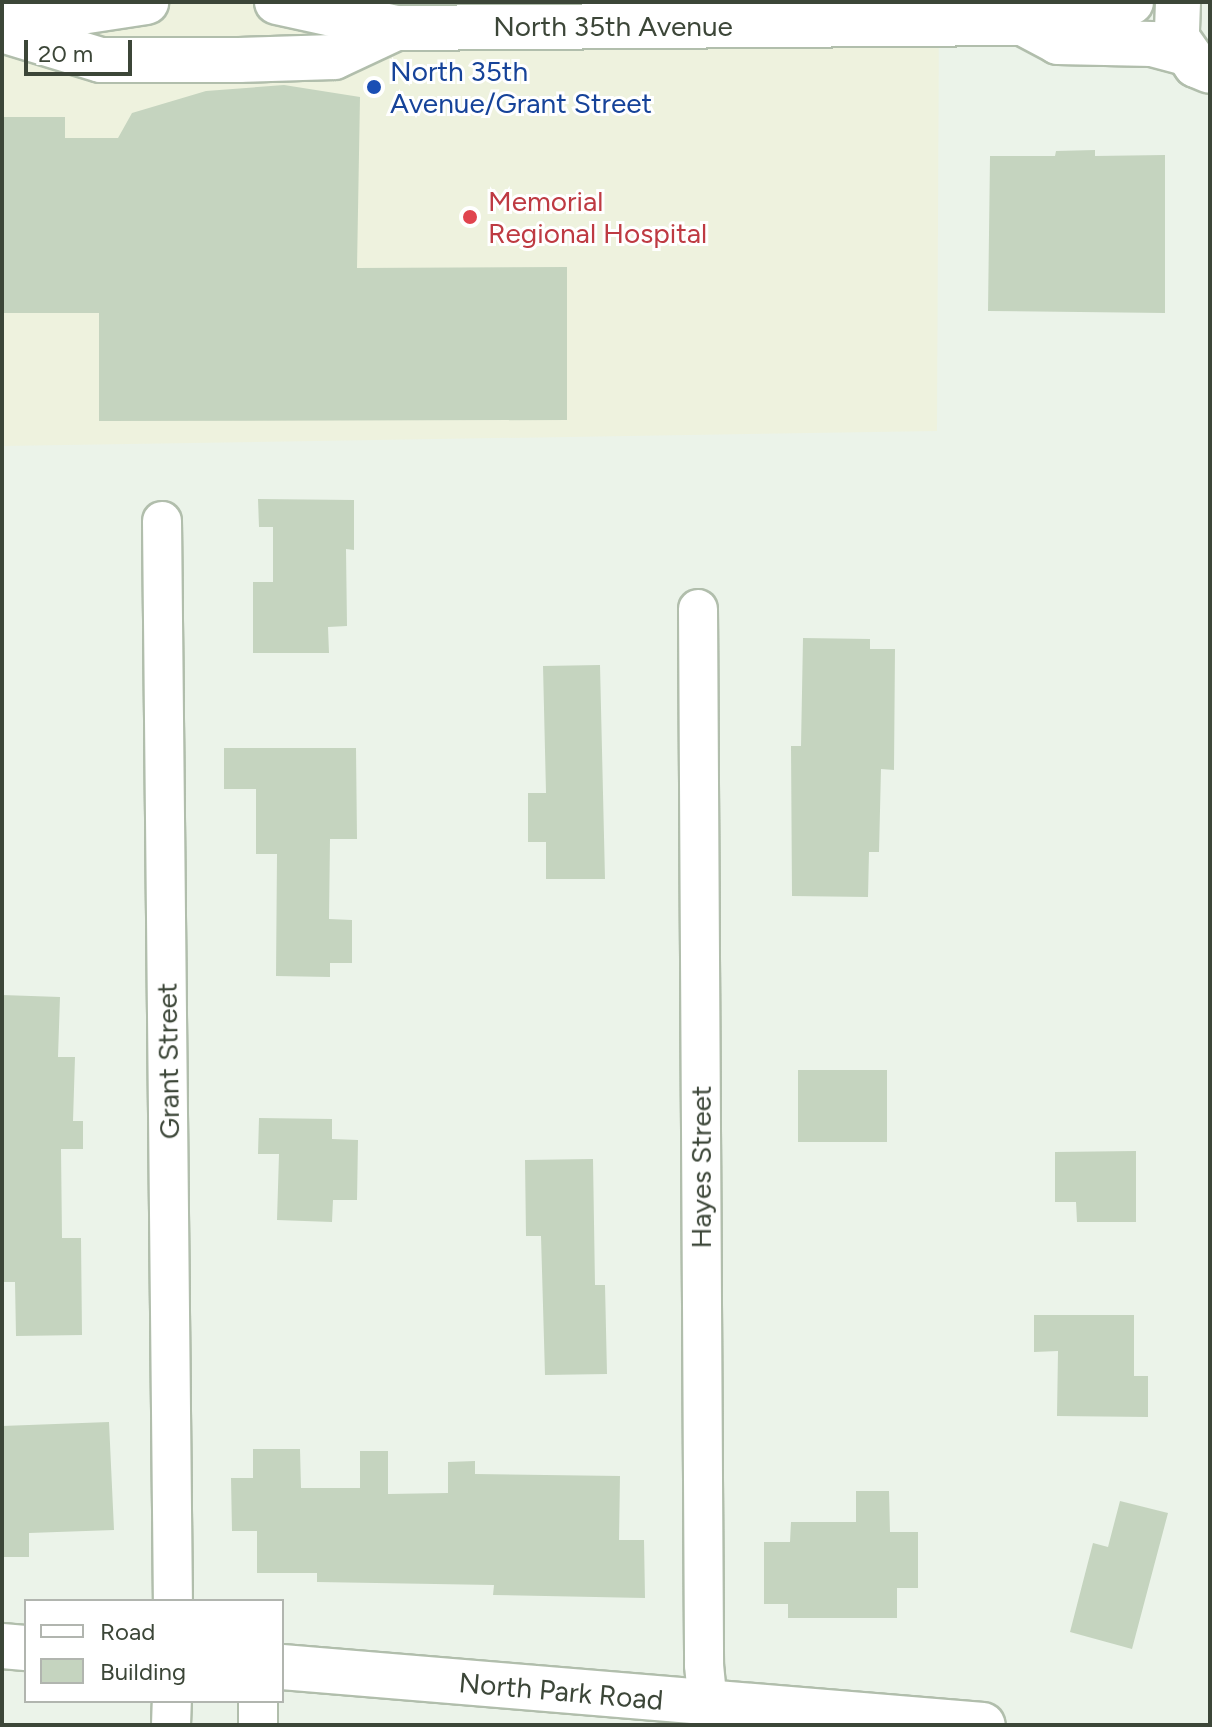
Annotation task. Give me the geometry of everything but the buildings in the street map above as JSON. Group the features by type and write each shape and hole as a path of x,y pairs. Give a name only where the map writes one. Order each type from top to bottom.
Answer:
{"street":[{"name":"North 35th Avenue","path":"2,27 146,2"},
{"name":"North 35th Avenue","path":"277,2 396,28 1023,23 1057,5 1131,2"},
{"path":"1178,2 1174,22 1197,62"},
{"name":"North 35th Avenue","path":"1023,23 1058,42 1152,44 1197,62"},
{"name":"North 35th Avenue","path":"2,27 101,60 334,57 396,28"},
{"name":"Grant Street","path":"162,521 173,1599"},
{"name":"Hayes Street","path":"698,609 709,1714"},
{"path":"2,1646 24,1648"},
{"name":"North Park Road","path":"284,1667 709,1714 983,1725"},
{"path":"171,1725 172,1703"},
{"path":"258,1703 258,1725"}],"shaded area":[{"name":"Memorial Regional Hospital","path":"2,2 939,2 937,431 2,446"}],"place":[{"name":"North 35th Avenue/Grant Street","path":"374,87"},
{"name":"Memorial Regional Hospital","path":"470,217"}]}
